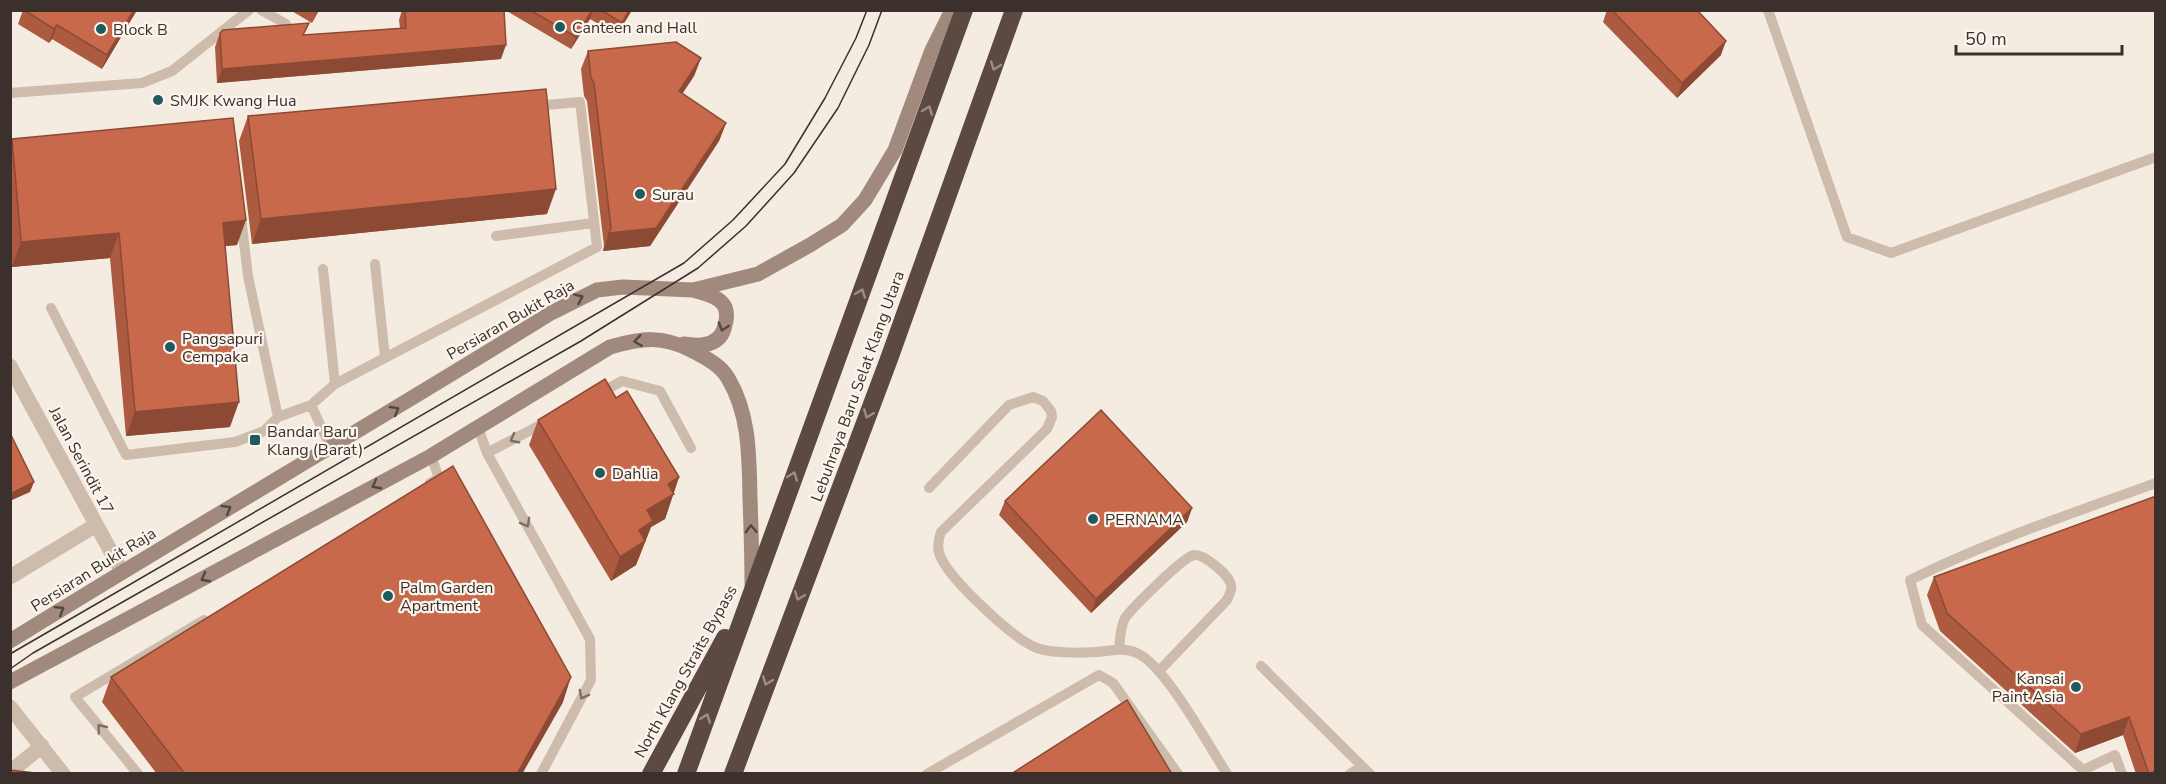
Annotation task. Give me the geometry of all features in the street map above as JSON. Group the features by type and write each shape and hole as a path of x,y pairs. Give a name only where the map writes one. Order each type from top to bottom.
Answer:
{"highway":[{"name":"Lebuhraya Baru Selat Klang Utara","path":"686,774 964,10"},
{"name":"Lebuhraya Baru Selat Klang Utara","path":"733,774 889,359 1014,10"},
{"name":"North Klang Straits Bypass","path":"651,774 752,588"},
{"path":"744,774 753,718"}],"main road":[{"name":"Persiaran Bukit Raja","path":"10,641 575,300 597,290 623,287 693,290 758,274 842,225 865,200 895,150 932,50 952,10"},
{"path":"10,682 431,456 610,347 653,338 704,345 717,341 724,331 727,318 725,306 714,296 693,290"},
{"path":"676,342 713,361 728,377 738,399 748,435 752,588"}],"street":[{"name":"Jalan Serindit 17","path":"10,366 122,572"},
{"path":"11,575 96,525"},
{"path":"10,707 63,774"},
{"path":"10,772 42,746"}],"lane":[{"path":"10,93 142,83 172,71 249,10"},
{"path":"261,10 286,24"},
{"path":"1768,10 1847,237 1891,253 2156,157"},
{"path":"51,308 126,455 235,442 264,431 278,417 311,405 335,384 597,247 580,102 522,108"},
{"path":"240,205 248,276 278,417"},
{"path":"496,236 593,223"},
{"path":"375,264 385,357"},
{"path":"323,269 335,384"},
{"path":"591,398 622,381 660,391 691,448"},
{"path":"929,488 1009,405 1033,397 1043,401 1051,411 1052,417 1047,429 941,532 938,539 940,557 954,578 1008,630 1037,648 1097,652 1119,650 1138,653 1160,670 1227,774"},
{"path":"311,405 330,446"},
{"path":"487,453 560,414"},
{"path":"478,427 487,453 590,639 591,680 541,774"},
{"path":"419,490 439,478 431,456"},
{"path":"2122,774 2115,755 2083,770 1922,625 1910,580 1946,562 2019,533 2156,483"},
{"path":"1119,650 1123,624 1131,611 1181,562 1191,556 1203,556 1229,580 1232,590 1227,600 1160,670"},
{"path":"138,774 75,697 217,612"},
{"path":"1261,666 1366,770"},
{"path":"927,774 1099,675 1113,683 1178,774"},
{"path":"1350,774 1366,770"}],"building":[{"name":"Block B","path":"24,10 134,10 107,55 57,25 54,29"},
{"path":"405,10 504,10 506,45 222,69 220,33 223,30 309,23 303,35 406,28"},
{"path":"530,10 592,10 576,37"},
{"path":"601,10 629,10 622,23"},
{"path":"1612,10 1697,10 1726,41 1682,83"},
{"name":"Surau","path":"676,42 701,58 679,91 726,123 656,228 609,233 611,228 594,83 591,78 588,51"},
{"path":"546,89 556,189 261,219 248,116"},
{"name":"Pangsapuri Cempaka","path":"233,118 246,220 223,223 239,402 135,412 119,233 21,242 12,139"},
{"name":"Dahlia","path":"605,379 616,398 627,391 679,477 668,484 674,494 647,510 653,521 639,530 645,541 620,557 538,420"},
{"name":"PERNAMA","path":"1101,410 1192,508 1096,599 1005,501"},
{"path":"10,433 34,482 10,494"},
{"name":"Palm Garden Apartment","path":"453,466 571,677 517,774 185,774 111,677"},
{"name":"Kansai Paint Asia","path":"2156,496 2156,771 2149,774 2129,717 2081,734 1947,613 1934,577"},
{"path":"1127,700 1172,774 1011,774"},
{"path":"10,770 35,773 36,774 10,774"}],"tram line":[{"path":"10,654 684,263 733,220 785,164 825,98 856,38 867,10"},
{"path":"10,669 33,653 581,341 698,268 746,226 794,173 838,108 869,45 882,10"}],"place":[{"name":"Canteen and Hall","path":"560,27"},
{"name":"Block B","path":"101,29"},
{"name":"SMJK Kwang Hua","path":"158,100"},
{"name":"Surau","path":"640,194"},
{"name":"Pangsapuri Cempaka","path":"170,347"},
{"name":"Bandar Baru Klang (Barat)","path":"255,440"},
{"name":"Dahlia","path":"600,473"},
{"name":"PERNAMA","path":"1093,519"},
{"name":"Palm Garden Apartment","path":"388,596"},
{"name":"Kansai Paint Asia","path":"2076,687"}]}
